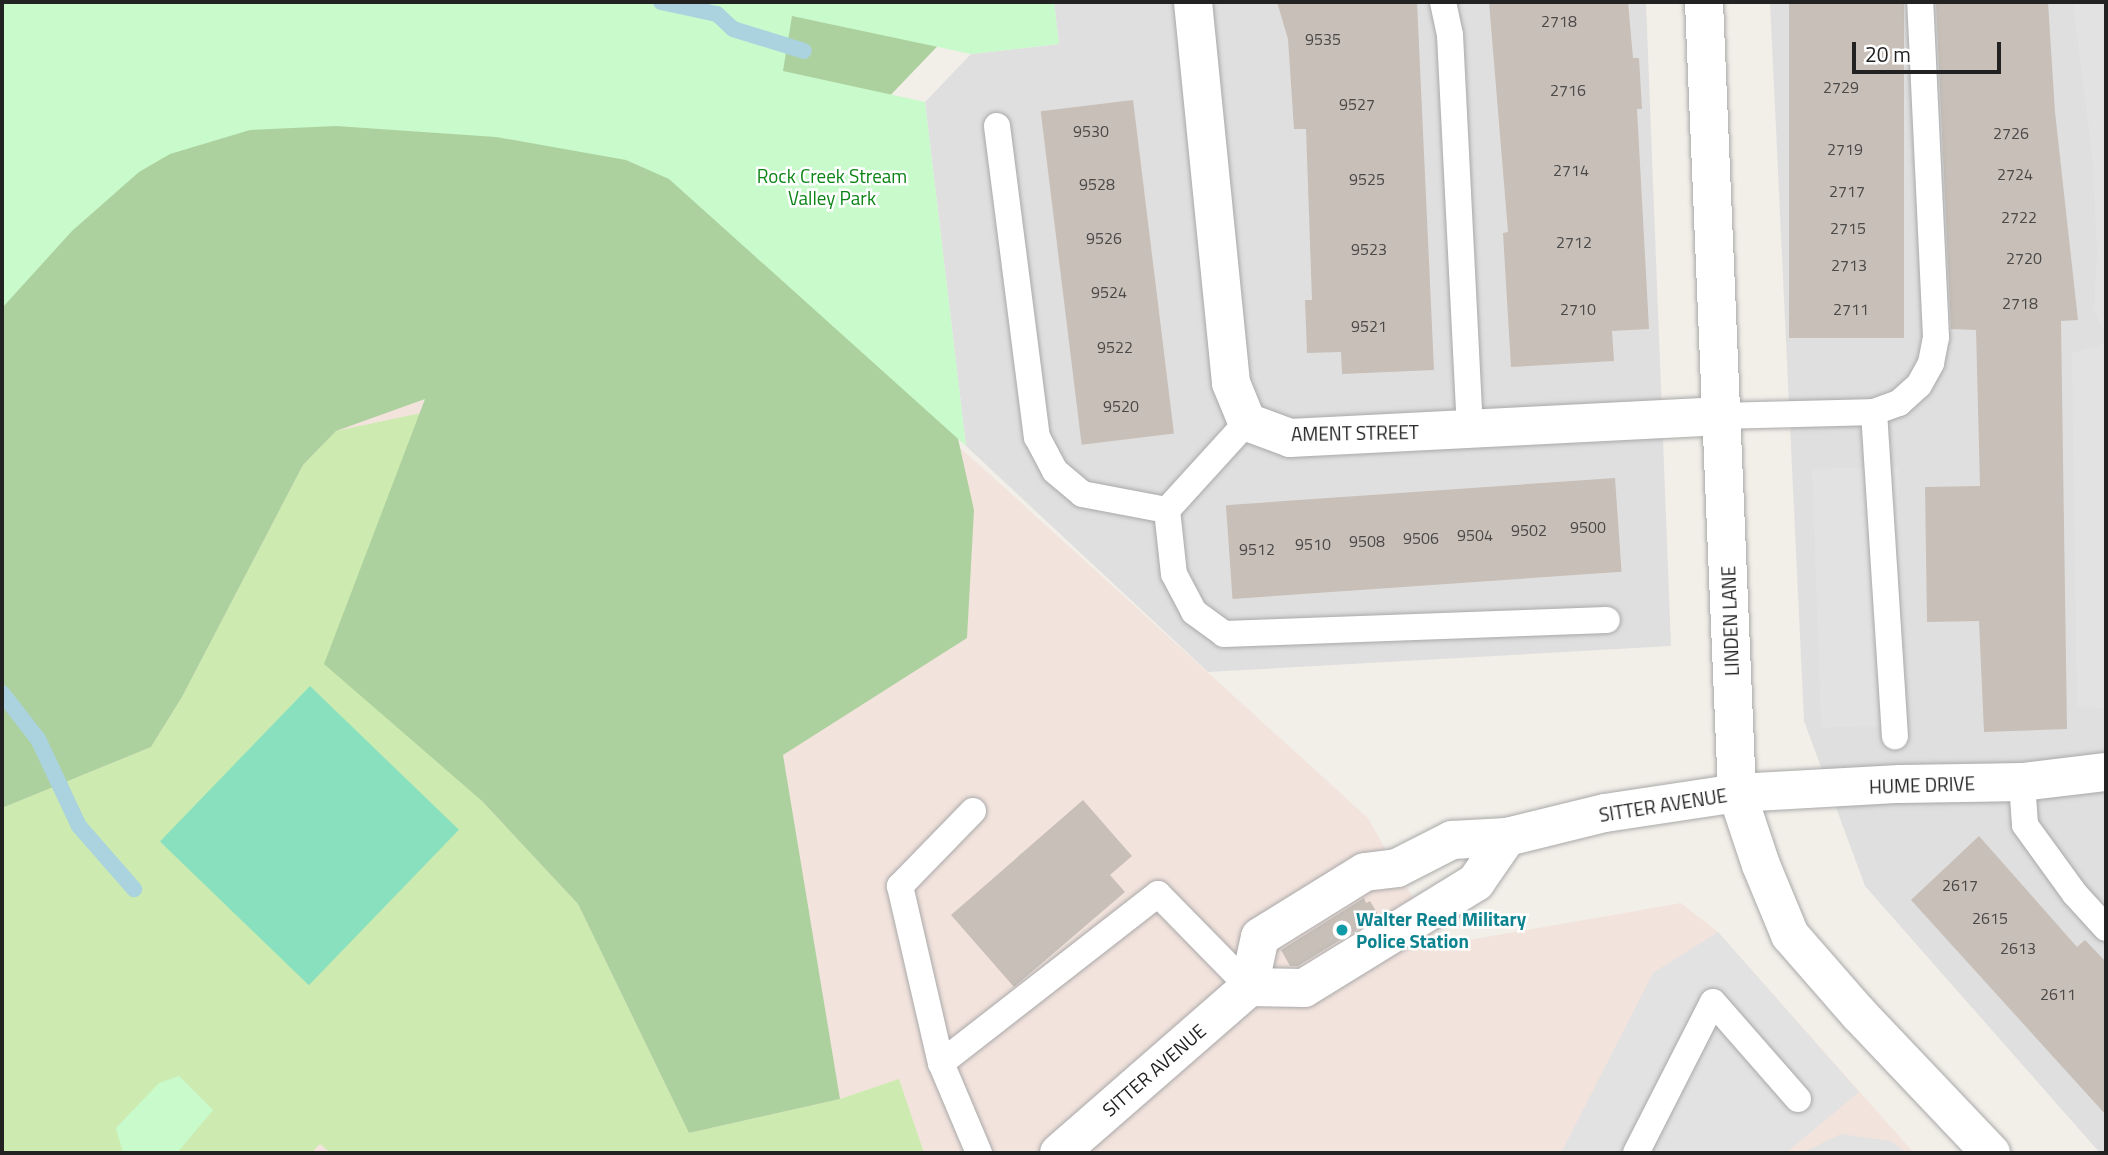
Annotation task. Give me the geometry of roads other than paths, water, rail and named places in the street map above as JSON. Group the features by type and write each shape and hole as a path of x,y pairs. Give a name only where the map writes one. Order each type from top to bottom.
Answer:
{"street":[{"path":"1193,2 1231,383 1247,422"},
{"name":"LINDEN LANE","path":"1704,2 1738,793 1761,865 1790,935 1859,1014 1991,1153"},
{"name":"AMENT STREET","path":"1247,422 1290,438 1470,431 1722,416"},
{"name":"HUME DRIVE","path":"1738,793 1900,784 2022,782 2106,772"},
{"name":"SITTER AVENUE","path":"1059,1153 1249,987 1260,937 1365,872 1398,867 1451,840 1507,837 1605,813 1738,793"},
{"path":"1249,987 1304,988 1476,882 1507,837"}],"lane":[{"path":"1443,2 1450,35 1470,431"},
{"path":"1722,416 1874,412 1899,402 1919,385 1931,363 1936,337 1920,2"},
{"path":"997,126 1037,437 1055,471 1082,494 1167,510"},
{"path":"1874,412 1895,736"},
{"path":"1247,422 1167,510 1174,574 1194,612 1224,634 1607,621"},
{"path":"2022,782 2025,825 2075,894 2106,928"},
{"path":"973,811 900,886 941,1063 979,1153"},
{"path":"941,1063 1158,894 1249,987"},
{"path":"1636,1153 1713,1002 1798,1099"}],"waterway":[{"path":"661,2 717,14 733,29 804,51"},
{"path":"2,693 38,739 79,826 134,889"}],"place":[{"name":"Walter Reed Military Police Station","path":"1342,930"}],"park label":[{"name":"Rock Creek Stream Valley Park","path":"832,187"}]}
